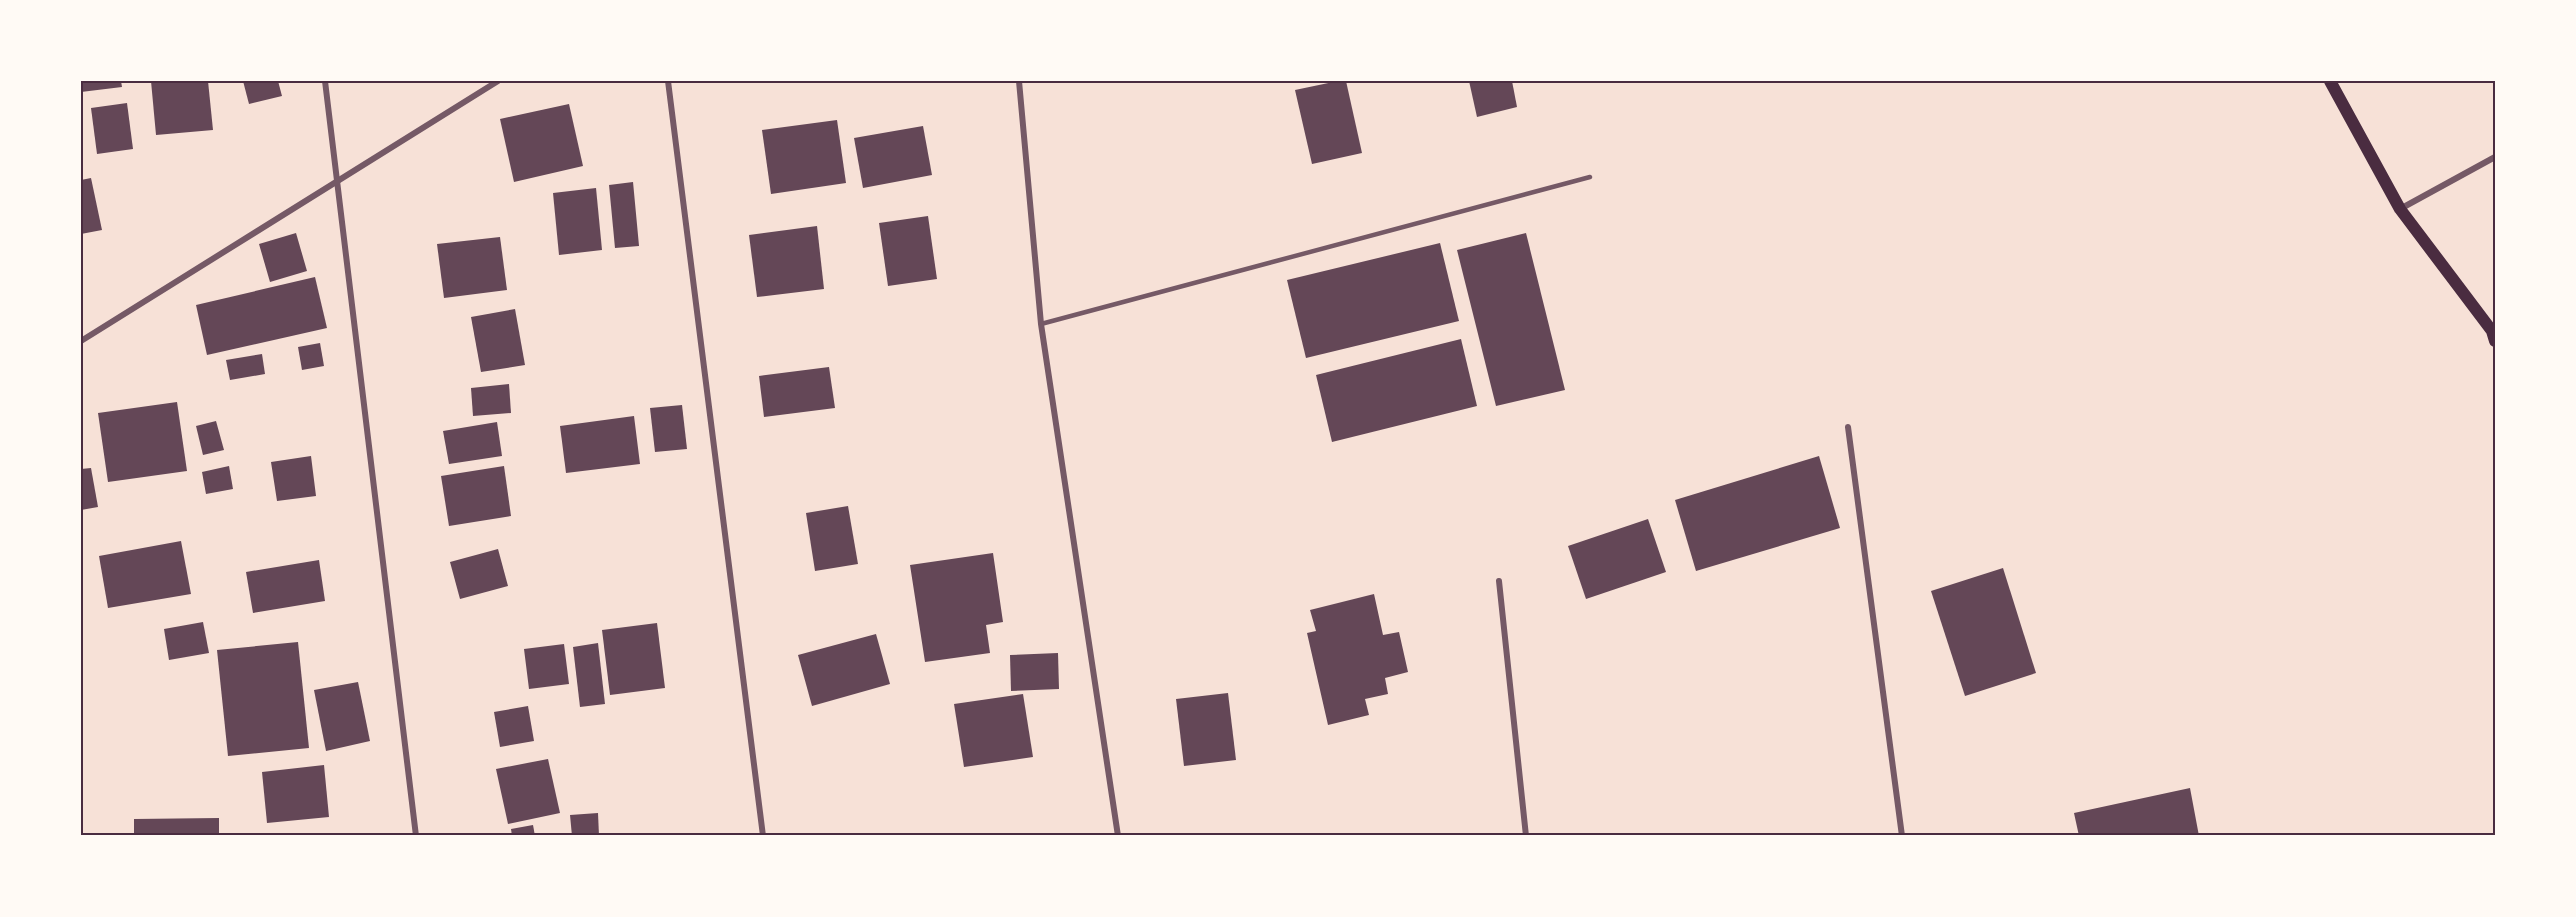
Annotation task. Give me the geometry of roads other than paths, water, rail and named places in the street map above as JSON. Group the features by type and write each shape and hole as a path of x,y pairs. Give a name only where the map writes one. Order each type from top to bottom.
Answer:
{"main road":[{"path":"2330,81 2400,209 2492,331 2495,341"}],"street":[{"path":"325,81 417,836"},
{"path":"81,341 338,183 498,81"},
{"path":"668,81 763,836"},
{"path":"1019,81 1041,324 1118,836"},
{"path":"2400,209 2495,157"},
{"path":"1848,427 1902,836"},
{"path":"1499,581 1526,836"}],"lane":[{"path":"1041,324 1590,177"}]}
